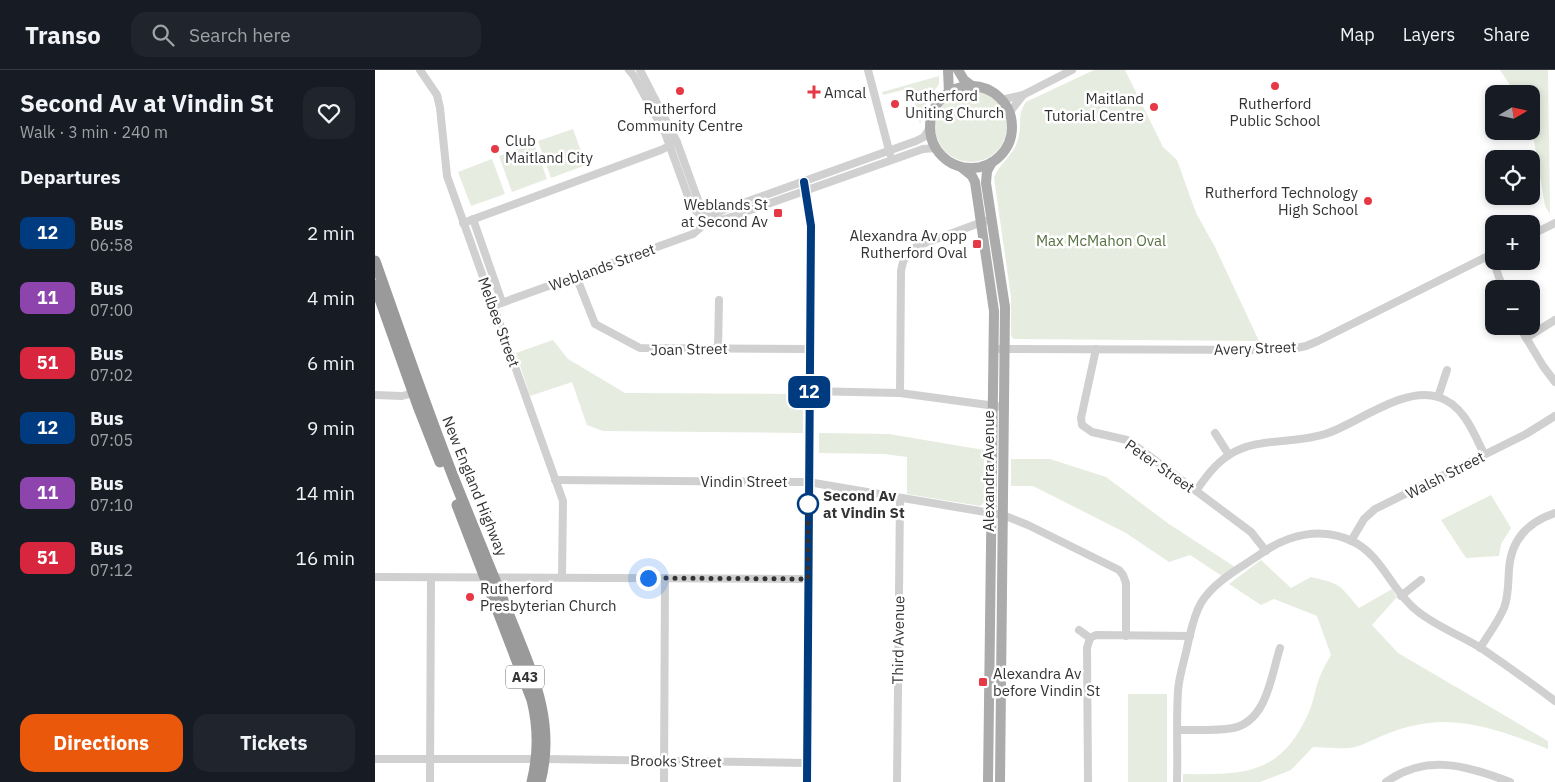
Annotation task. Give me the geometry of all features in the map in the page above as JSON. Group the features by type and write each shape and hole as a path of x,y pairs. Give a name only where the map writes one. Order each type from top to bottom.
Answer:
{"highway":[{"name":"New England Highway","path":"375,261 417,392"},
{"name":"New England Highway","path":"375,285 490,577 533,700 540,759 540,782"},
{"name":"New England Highway","path":"532,782 540,759"}],"main road":[{"path":"948,70 949,93"},
{"path":"958,70 964,80 972,86 988,90 1001,100 1009,113 1012,128 1009,142 1001,155 992,162 975,168 961,167 951,163 936,148 931,136 933,112 937,105 949,93 960,88 972,86"},
{"name":"Alexandra Avenue","path":"992,162 986,177 1004,296 1005,349 998,407"},
{"name":"Alexandra Avenue","path":"961,167 972,176 975,182 993,300 993,349 998,407 997,514 1000,782"},
{"name":"Alexandra Avenue","path":"988,782 997,514"}],"street":[{"name":"Melbee Street","path":"421,70 437,94 439,101 445,170 564,509 562,577"},
{"path":"629,70 673,144"},
{"path":"640,70 673,144 690,202 695,210 711,220 725,219 923,149 936,148"},
{"path":"868,70 892,160"},
{"path":"1001,100 1023,95 1072,70"},
{"path":"1009,113 1023,95"},
{"path":"704,214 718,212 889,151 924,137 931,128"},
{"path":"463,223 673,144"},
{"path":"804,182 807,191 811,226 807,782"},
{"name":"Weblands Street","path":"493,306 693,234 700,228 704,214"},
{"name":"Melbee Street","path":"473,219 502,302"},
{"path":"900,393 902,262 913,248 992,219"},
{"path":"1540,230 1555,223"},
{"name":"Avery Street","path":"993,349 1260,351 1298,348 1318,341 1485,257"},
{"name":"Joan Street","path":"576,276 595,324 632,345 644,349 810,349"},
{"path":"718,348 719,300"},
{"path":"1526,338 1555,320"},
{"path":"1524,335 1555,382"},
{"name":"Peter Street","path":"1096,350 1081,418 1082,425 1092,432 1127,440 1251,532 1266,551"},
{"path":"1438,396 1447,370"},
{"path":"809,391 900,393 998,407"},
{"path":"375,395 402,396 417,392"},
{"path":"1196,491 1211,471 1229,455 1263,442 1297,440 1321,436 1395,402 1415,396 1438,396 1461,412 1484,454"},
{"name":"Walsh Street","path":"1351,541 1364,519 1375,509 1552,418"},
{"path":"1215,433 1229,455"},
{"name":"Vindin Street","path":"555,480 809,482 997,514 1028,525 1119,570 1126,583 1126,636"},
{"name":"Third Avenue","path":"897,782 900,498"},
{"path":"1480,648 1504,607 1508,590 1511,554 1520,534 1530,526 1555,513"},
{"path":"1177,782 1179,686 1195,617 1201,603 1218,585 1266,551 1291,537 1308,534 1331,536 1351,541 1374,557 1401,596 1422,615 1480,648 1555,701"},
{"path":"375,577 808,579"},
{"path":"430,782 431,578"},
{"path":"664,782 665,578"},
{"path":"1401,596 1421,580"},
{"path":"1079,630 1089,638"},
{"path":"1089,638 1096,635 1190,636"},
{"path":"1088,782 1087,648 1089,638"},
{"path":"1178,730 1234,728 1251,719 1262,705 1280,648"},
{"name":"Brooks Street","path":"375,759 807,762"},
{"path":"1386,782 1409,770 1441,764 1472,769 1508,782"}],"green space":[{"name":"Max McMahon Oval","path":"1094,70 1125,70 1163,147 1177,160 1196,213 1215,247 1259,341 1014,339 1011,336 1011,297 994,178 1016,145 1021,111 1026,102"},
{"path":"1500,70 1548,70 1550,214 1545,206 1540,176 1540,150 1536,150 1534,140 1540,140 1540,85 1510,85"},
{"path":"939,76 939,84 927,101 920,124 911,88 883,95 882,92"},
{"path":"978,90 997,100 1005,112 1007,126 1005,140 997,152 985,160 964,162 945,152 937,140 935,119 945,100 957,92"},
{"path":"573,129 586,165 551,178 538,141"},
{"path":"534,143 547,179 512,192 499,156"},
{"path":"492,159 505,194 471,206 458,172"},
{"path":"553,340 568,359 625,393 803,394 803,433 603,431 587,425 572,382 530,396 516,353"},
{"path":"819,433 889,434 984,450 984,503 980,506 907,494 907,457 884,454 819,453"},
{"path":"1011,459 1050,459 1106,477 1169,524 1235,567 1222,576 1190,555 1169,562 1126,533 1033,486 1011,486"},
{"path":"1491,495 1511,528 1501,544 1499,556 1466,558 1441,520"},
{"path":"1261,560 1291,588 1311,577 1329,582 1339,586 1359,608 1392,589 1397,597 1372,625 1398,653 1548,741 1548,749 1498,731 1481,727 1447,722 1430,723 1397,730 1351,748 1313,747 1291,770 1260,782 1183,782 1183,774 1225,774 1259,767 1273,760 1298,733 1309,712 1320,676 1331,655 1317,616 1274,599 1261,605 1229,584"},
{"path":"1128,694 1167,694 1167,782 1128,782"}],"bus line":[{"name":"12","path":"804,182 807,191 811,226 807,782"}],"place":[{"name":"Rutherford Public School","path":"1275,86"},
{"name":"Rutherford Community Centre","path":"680,91"},
{"name":"Amcal","path":"814,92"},
{"name":"Rutherford Uniting Church","path":"895,104"},
{"name":"Maitland Tutorial Centre","path":"1154,107"},
{"name":"Club Maitland City","path":"495,149"},
{"name":"Rutherford Technology High School","path":"1368,201"},
{"name":"Weblands St at Second Av","path":"778,213"},
{"name":"Alexandra Av opp Rutherford Oval","path":"977,244"},
{"name":"Second Av at Vindin St","path":"808,504"},
{"name":"Rutherford Presbyterian Church","path":"470,597"},
{"name":"Alexandra Av before Vindin St","path":"983,682"}],"route":[{"path":"648,578 808,579 808,501 808,504"}]}
